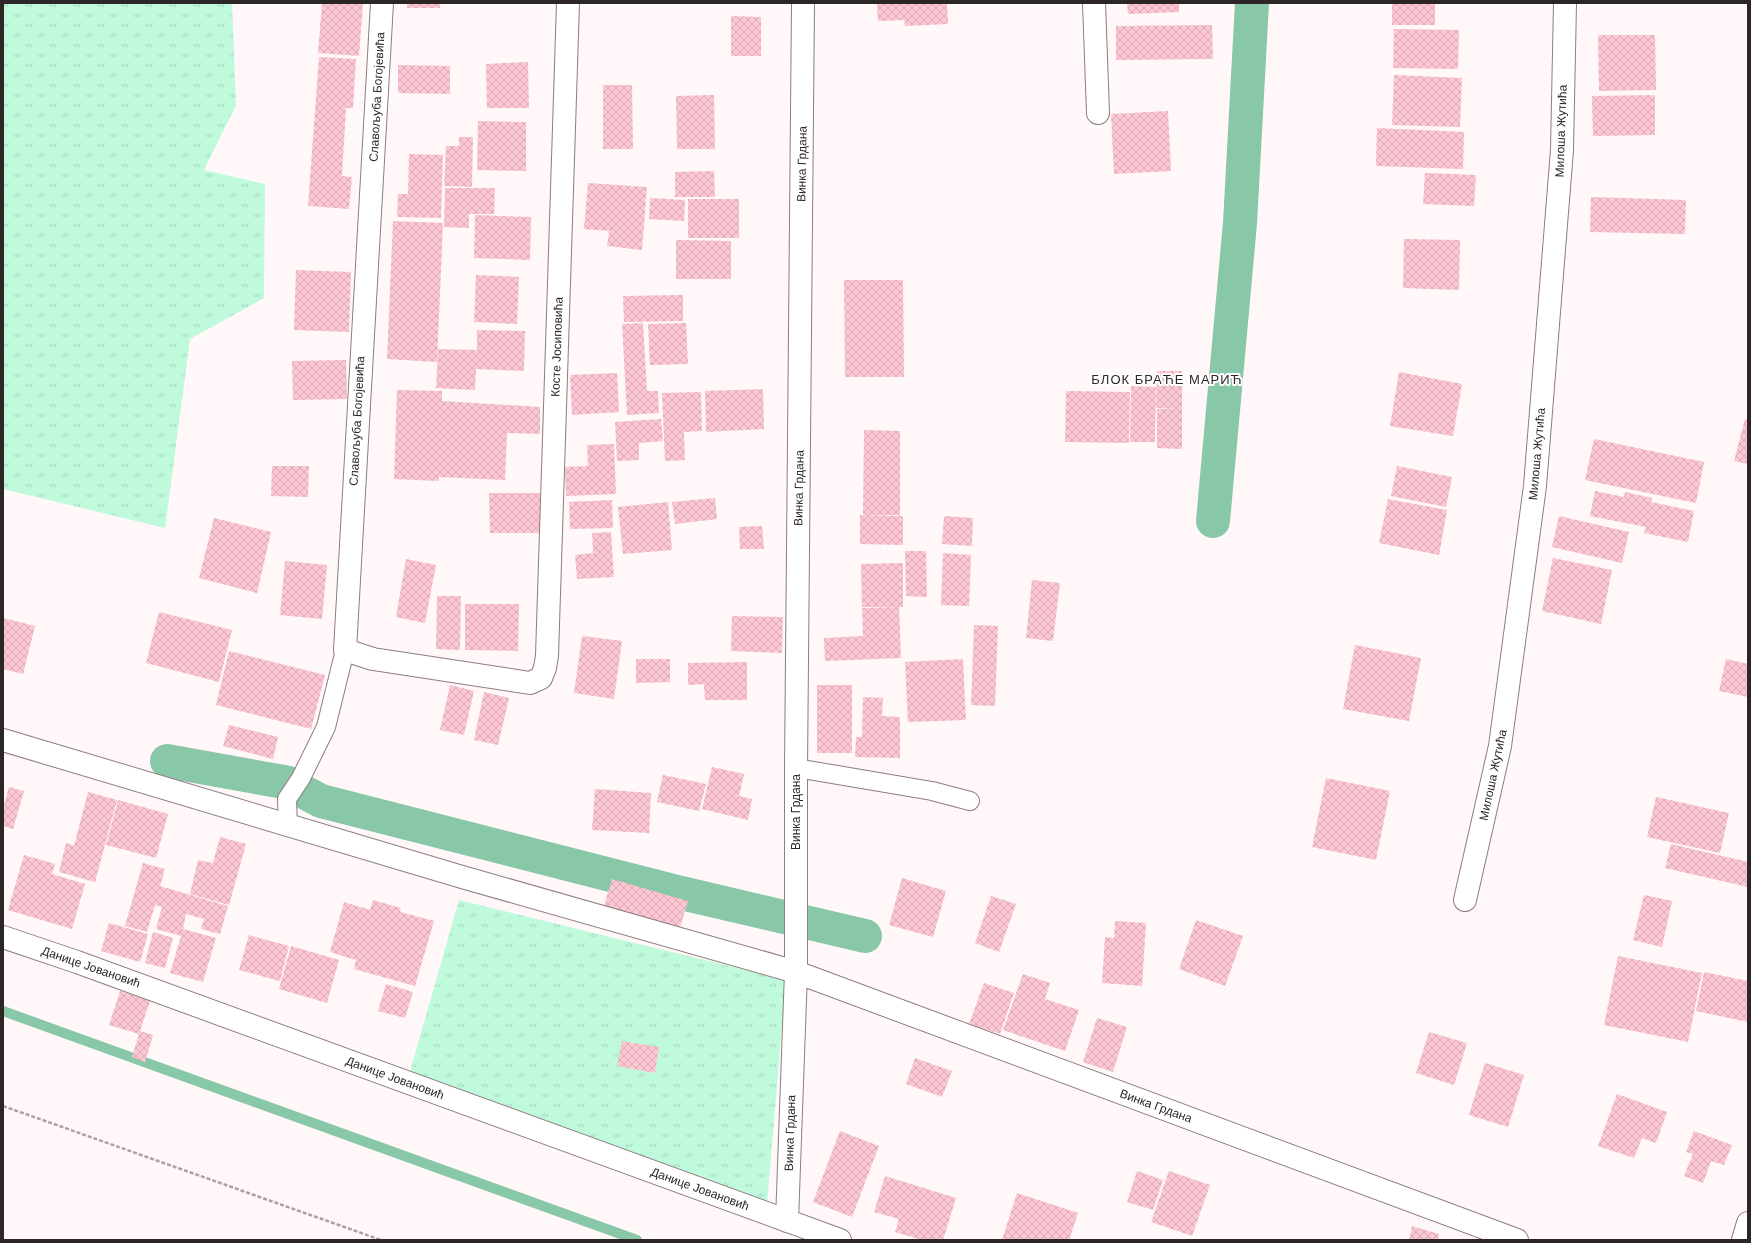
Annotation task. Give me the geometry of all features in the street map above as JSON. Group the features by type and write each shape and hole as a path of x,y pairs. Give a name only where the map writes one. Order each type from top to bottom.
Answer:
{"street":[{"name":"Славољуба Богојевића","path":"345,650 382,3"},
{"name":"Косте Јосиповића","path":"345,650 373,659 530,683 541,678 545,668 547,656 568,3"},
{"name":"Винка Грдана","path":"787,1221 796,972 796,768 803,3"},
{"path":"1094,3 1098,113"},
{"name":"Милоша Жутића","path":"1464,900 1500,746 1535,486 1562,150 1565,3"},
{"path":"3,740 288,826"},
{"name":"Винка Грдана","path":"288,826 796,972 1516,1240"},
{"name":"Данице Јовановић","path":"3,937 77,962 840,1240"},
{"path":"1743,1240 1748,1223"}],"lane":[{"path":"288,826 287,799 301,778 326,727 345,650"},
{"path":"796,768 932,791 970,800"}],"path":[{"path":"3,1106 381,1240"}],"green space":[{"path":"3,3 232,3 236,105 204,170 265,184 264,298 190,339 165,528 3,489"},
{"path":"459,900 786,980 767,1204 409,1075"}],"building":[{"path":"322,3 363,3 359,56 318,53"},
{"path":"407,3 440,3 440,8 407,8"},
{"path":"877,3 947,3 948,24 905,26 904,20 878,21"},
{"path":"1127,3 1179,3 1179,12 1128,14"},
{"path":"1392,3 1435,3 1435,25 1392,25"},
{"path":"731,16 761,17 761,56 731,56"},
{"path":"1212,25 1213,59 1116,60 1116,26"},
{"path":"1394,29 1459,30 1458,69 1393,68"},
{"path":"1598,35 1655,35 1656,90 1599,91"},
{"path":"319,57 356,59 353,108 346,108 342,176 352,177 349,209 308,206"},
{"path":"528,62 529,108 487,108 486,64"},
{"path":"398,65 450,66 450,94 398,93"},
{"path":"1394,75 1462,78 1460,127 1392,125"},
{"path":"603,85 632,85 633,149 603,149"},
{"path":"714,95 715,149 677,149 676,96"},
{"path":"1655,95 1655,135 1593,136 1592,96"},
{"path":"1168,111 1171,171 1114,174 1111,114"},
{"path":"478,121 526,122 526,171 477,170"},
{"path":"1377,128 1464,132 1463,169 1376,166"},
{"path":"459,137 473,137 472,187 444,186 446,146 459,146"},
{"path":"409,154 443,155 441,218 397,217 398,194 408,194"},
{"path":"714,171 715,197 675,197 675,172"},
{"path":"1425,173 1476,175 1474,206 1423,204"},
{"path":"588,183 647,187 642,250 607,246 609,231 584,229"},
{"path":"445,188 495,188 494,214 469,214 469,228 444,227"},
{"path":"1591,197 1686,200 1685,234 1590,232"},
{"path":"650,198 685,200 684,221 649,219"},
{"path":"688,199 739,199 739,238 688,238"},
{"path":"475,215 531,217 530,260 474,258"},
{"path":"393,221 443,223 437,362 387,359"},
{"path":"1404,239 1460,240 1459,290 1403,288"},
{"path":"676,240 731,241 731,279 676,279"},
{"path":"296,270 351,272 349,332 294,330"},
{"path":"476,275 519,277 517,324 474,322"},
{"path":"844,280 903,280 904,377 845,377"},
{"path":"683,295 683,321 624,322 623,296"},
{"path":"643,323 647,391 658,391 659,413 627,415 622,324"},
{"path":"686,323 688,364 650,365 648,324"},
{"path":"477,330 525,331 524,371 476,369 475,390 436,388 438,349 477,350"},
{"path":"346,360 347,399 293,400 292,361"},
{"path":"1157,371 1182,371 1182,449 1157,448 1157,409 1176,409 1156,408"},
{"path":"1399,372 1462,384 1453,436 1390,426"},
{"path":"617,373 619,412 572,415 570,375"},
{"path":"1131,386 1156,387 1155,442 1130,442"},
{"path":"763,389 764,429 706,432 705,391"},
{"path":"397,390 442,391 442,401 540,407 540,434 507,433 505,480 439,477 439,481 394,479"},
{"path":"1066,391 1130,392 1129,443 1065,442"},
{"path":"701,392 702,431 684,432 685,460 665,461 662,393"},
{"path":"661,419 663,441 639,443 639,460 617,461 615,422"},
{"path":"1745,419 1748,420 1748,464 1734,461"},
{"path":"864,430 900,431 900,515 863,515"},
{"path":"1594,439 1704,462 1696,503 1585,480"},
{"path":"614,444 616,494 566,496 565,467 588,466 587,445"},
{"path":"272,466 309,466 308,497 271,496"},
{"path":"1397,466 1452,477 1446,507 1391,496"},
{"path":"1595,491 1624,497 1625,492 1652,498 1651,502 1694,511 1688,542 1644,533 1646,527 1590,516"},
{"path":"489,493 541,493 541,533 490,533"},
{"path":"715,498 717,519 675,524 672,502"},
{"path":"1388,499 1447,510 1439,555 1379,543"},
{"path":"612,500 613,528 570,529 569,502"},
{"path":"668,502 672,550 623,554 618,507"},
{"path":"860,515 903,516 903,545 860,544"},
{"path":"944,516 973,518 972,546 942,544"},
{"path":"1559,516 1629,532 1622,563 1552,547"},
{"path":"214,518 271,532 257,593 199,578"},
{"path":"762,526 764,549 740,549 739,527"},
{"path":"611,532 614,577 577,579 575,555 593,553 592,533"},
{"path":"905,551 926,551 927,597 906,596"},
{"path":"943,553 971,555 969,606 941,605"},
{"path":"1553,558 1612,570 1601,624 1542,611"},
{"path":"406,559 436,565 425,623 396,617"},
{"path":"285,561 327,565 322,619 280,615"},
{"path":"903,563 903,607 862,607 861,564"},
{"path":"1032,580 1060,583 1053,641 1026,638"},
{"path":"437,596 461,596 460,650 436,649"},
{"path":"465,604 519,604 518,651 465,650"},
{"path":"899,607 901,658 825,661 824,638 863,636 862,608"},
{"path":"159,612 232,630 219,682 146,663"},
{"path":"732,616 783,617 782,653 731,651"},
{"path":"3,618 35,626 23,674 3,669"},
{"path":"974,625 998,626 995,706 971,705"},
{"path":"582,636 622,641 614,699 574,693"},
{"path":"1355,645 1421,658 1409,721 1343,709"},
{"path":"229,651 325,675 311,729 216,705"},
{"path":"636,659 670,659 670,682 636,683"},
{"path":"963,659 966,720 908,722 905,662"},
{"path":"1726,659 1748,664 1748,697 1719,691"},
{"path":"747,662 747,700 705,700 704,684 688,685 688,663"},
{"path":"450,685 474,691 464,735 440,730"},
{"path":"817,685 852,685 852,753 817,753"},
{"path":"484,692 509,698 498,745 474,740"},
{"path":"863,697 883,698 882,716 900,717 900,758 855,757 856,737 862,737"},
{"path":"229,725 278,737 273,759 223,746"},
{"path":"712,767 744,774 739,796 752,799 748,820 702,809"},
{"path":"663,775 706,784 699,811 657,802"},
{"path":"1326,778 1390,791 1376,860 1312,847"},
{"path":"9,787 24,791 13,829 3,826 3,809"},
{"path":"595,789 651,793 649,833 592,830"},
{"path":"88,792 117,800 95,882 59,872 66,843 74,846"},
{"path":"1656,797 1729,813 1720,853 1647,837"},
{"path":"118,800 168,814 156,858 106,845"},
{"path":"220,837 246,844 229,905 190,894 198,860 213,863"},
{"path":"1671,844 1748,862 1748,887 1665,868"},
{"path":"24,855 55,864 52,874 85,884 72,929 8,910"},
{"path":"143,863 165,869 160,886 228,906 220,934 201,929 204,919 186,914 183,929 216,938 203,982 170,973 181,936 156,929 162,907 155,905 147,932 125,926"},
{"path":"902,878 946,891 933,937 889,925"},
{"path":"612,879 688,901 679,931 603,909"},
{"path":"1644,895 1672,901 1662,947 1633,940"},
{"path":"991,896 1016,904 999,952 975,943"},
{"path":"373,900 401,908 400,912 434,921 415,986 354,969 356,960 330,952 344,902 370,910"},
{"path":"1196,920 1243,936 1225,986 1179,969"},
{"path":"1115,921 1146,923 1142,986 1102,983 1105,937 1114,938"},
{"path":"109,923 148,934 140,962 101,951"},
{"path":"153,932 173,938 165,968 145,963"},
{"path":"249,935 289,946 280,981 239,970"},
{"path":"291,946 339,960 327,1003 279,989"},
{"path":"1618,956 1702,973 1688,1042 1604,1025"},
{"path":"1704,972 1748,981 1748,1022 1696,1011"},
{"path":"1023,974 1050,983 1045,999 1079,1010 1065,1051 1003,1030"},
{"path":"984,983 1014,993 1000,1034 969,1024"},
{"path":"386,984 413,992 405,1018 378,1011"},
{"path":"120,991 150,1001 140,1031 153,1035 145,1062 132,1057 139,1034 109,1025"},
{"path":"1097,1018 1127,1027 1113,1072 1083,1062"},
{"path":"1429,1032 1467,1043 1454,1085 1416,1073"},
{"path":"622,1041 659,1047 655,1073 617,1066"},
{"path":"915,1058 952,1071 942,1097 906,1084"},
{"path":"1485,1063 1524,1075 1508,1127 1469,1115"},
{"path":"1617,1094 1667,1112 1656,1143 1642,1138 1634,1158 1598,1146"},
{"path":"840,1131 879,1146 852,1217 813,1202"},
{"path":"1694,1131 1732,1145 1724,1165 1711,1161 1703,1183 1684,1176 1693,1154 1686,1152"},
{"path":"1137,1171 1163,1180 1153,1210 1127,1202"},
{"path":"1169,1171 1210,1185 1192,1236 1151,1222"},
{"path":"885,1176 956,1198 943,1240 922,1240 895,1232 899,1219 874,1212"},
{"path":"1017,1193 1078,1213 1069,1240 1002,1240"},
{"path":"1412,1226 1439,1234 1438,1240 1409,1240"}],"waterway":[{"path":"1213,521 1240,223 1252,3"},
{"path":"167,761 289,783"},
{"path":"302,791 321,801 677,892 865,936"},
{"path":"3,1011 637,1240"}],"district":[{"name":"БЛОК БРАЋЕ МАРИЋ","path":"1167,379"}]}
